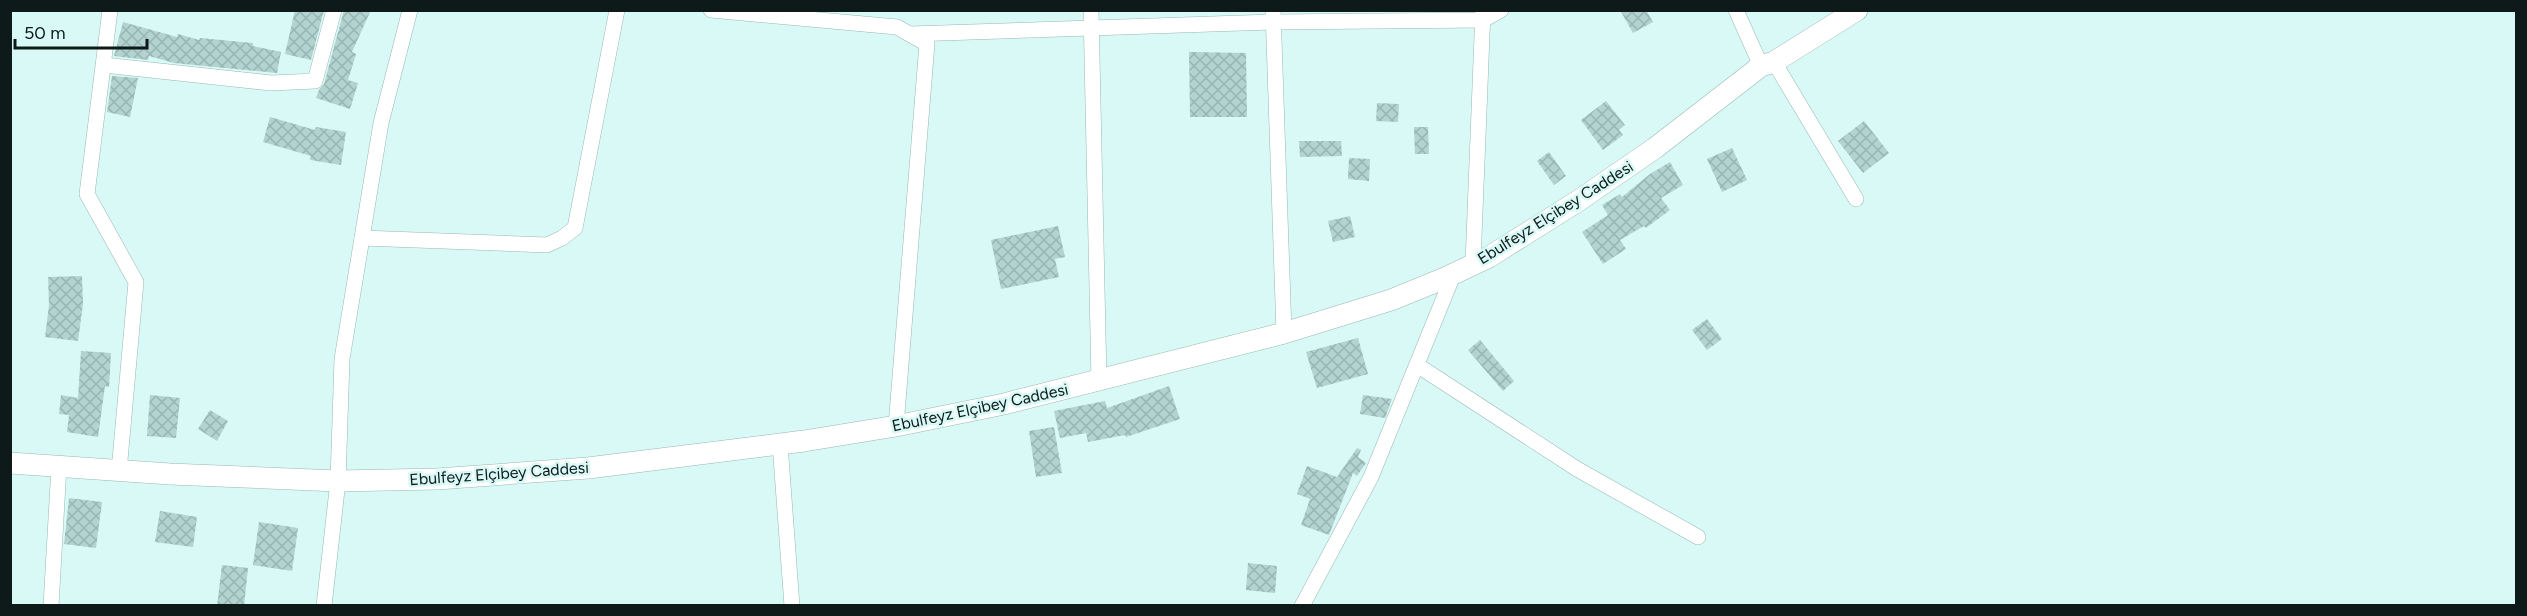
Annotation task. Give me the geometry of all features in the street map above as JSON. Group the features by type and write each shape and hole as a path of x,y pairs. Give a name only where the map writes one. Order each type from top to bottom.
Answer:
{"street":[{"path":"110,10 87,194 136,282 119,471"},
{"path":"104,64 271,83 315,81 334,10"},
{"path":"324,606 338,481 342,359 381,123 410,10"},
{"path":"362,238 547,245 562,238 575,228 617,10"},
{"path":"711,10 803,15 897,27 927,44 896,426"},
{"path":"1091,10 1099,381"},
{"path":"910,34 1091,29 1273,16 1483,15 1501,10"},
{"path":"1736,10 1767,64 1856,199"},
{"name":"Ebulfeyz Elçibey Caddesi","path":"10,463 119,471 338,481 437,479 588,468 780,444 896,426 1099,381 1284,333 1391,300 1489,257 1655,148 1767,64 1857,10"},
{"path":"1302,606 1371,477 1417,365 1464,268 1483,15"},
{"path":"1273,16 1284,333"},
{"path":"1417,365 1577,469 1698,537"},
{"path":"780,444 792,606"},
{"path":"51,606 59,466"}],"building":[{"path":"295,10 324,10 311,60 285,54"},
{"path":"344,10 371,10 352,52 356,54 348,80 358,83 350,109 316,98 324,84"},
{"path":"1620,10 1646,10 1653,22 1633,33"},
{"path":"123,22 177,37 178,34 199,40 200,38 253,43 253,46 281,52 277,73 174,63 149,56 148,60 114,56"},
{"path":"1189,52 1246,53 1247,117 1190,117"},
{"path":"112,76 138,78 130,117 107,112"},
{"path":"1606,101 1625,125 1619,130 1623,135 1603,150 1581,120"},
{"path":"1377,103 1399,104 1398,122 1376,121"},
{"path":"270,117 315,130 316,127 346,132 341,165 310,160 311,156 263,142"},
{"path":"1864,121 1889,153 1863,173 1838,141"},
{"path":"1414,127 1428,127 1429,154 1415,154"},
{"path":"1299,141 1341,141 1342,156 1300,157"},
{"path":"1732,148 1747,180 1722,192 1707,159"},
{"path":"1549,152 1566,176 1554,185 1537,161"},
{"path":"1349,158 1370,159 1369,181 1348,179"},
{"path":"1670,162 1683,185 1661,198 1670,210 1646,228 1644,226 1620,240 1626,249 1603,264 1582,232 1608,215 1602,205 1620,194 1622,197 1650,174"},
{"path":"1350,216 1355,237 1333,242 1328,221"},
{"path":"1058,226 1065,257 1055,259 1059,277 1001,289 991,240"},
{"path":"82,276 83,304 78,341 45,337 49,305 48,277"},
{"path":"1707,319 1722,339 1707,350 1692,330"},
{"path":"1358,338 1368,374 1317,388 1306,352"},
{"path":"1480,340 1514,381 1503,391 1468,350"},
{"path":"81,351 111,353 109,387 105,386 98,437 67,432 69,415 59,414 61,395 78,398"},
{"path":"1169,386 1180,419 1126,437 1125,435 1088,442 1086,433 1060,438 1054,411 1105,401 1107,408"},
{"path":"150,395 180,398 176,438 147,436"},
{"path":"1363,395 1392,399 1385,418 1360,414"},
{"path":"210,410 228,421 217,441 198,429"},
{"path":"1054,427 1062,473 1036,477 1029,431"},
{"path":"1357,448 1361,450 1358,457 1366,463 1357,476 1353,473 1329,535 1301,525 1310,499 1297,494 1307,466 1337,477"},
{"path":"69,498 102,502 96,548 64,544"},
{"path":"160,511 197,517 193,547 155,542"},
{"path":"259,522 298,528 292,571 253,565"},
{"path":"1248,563 1277,566 1275,593 1246,590"},
{"path":"222,565 248,568 244,606 217,606"}]}
